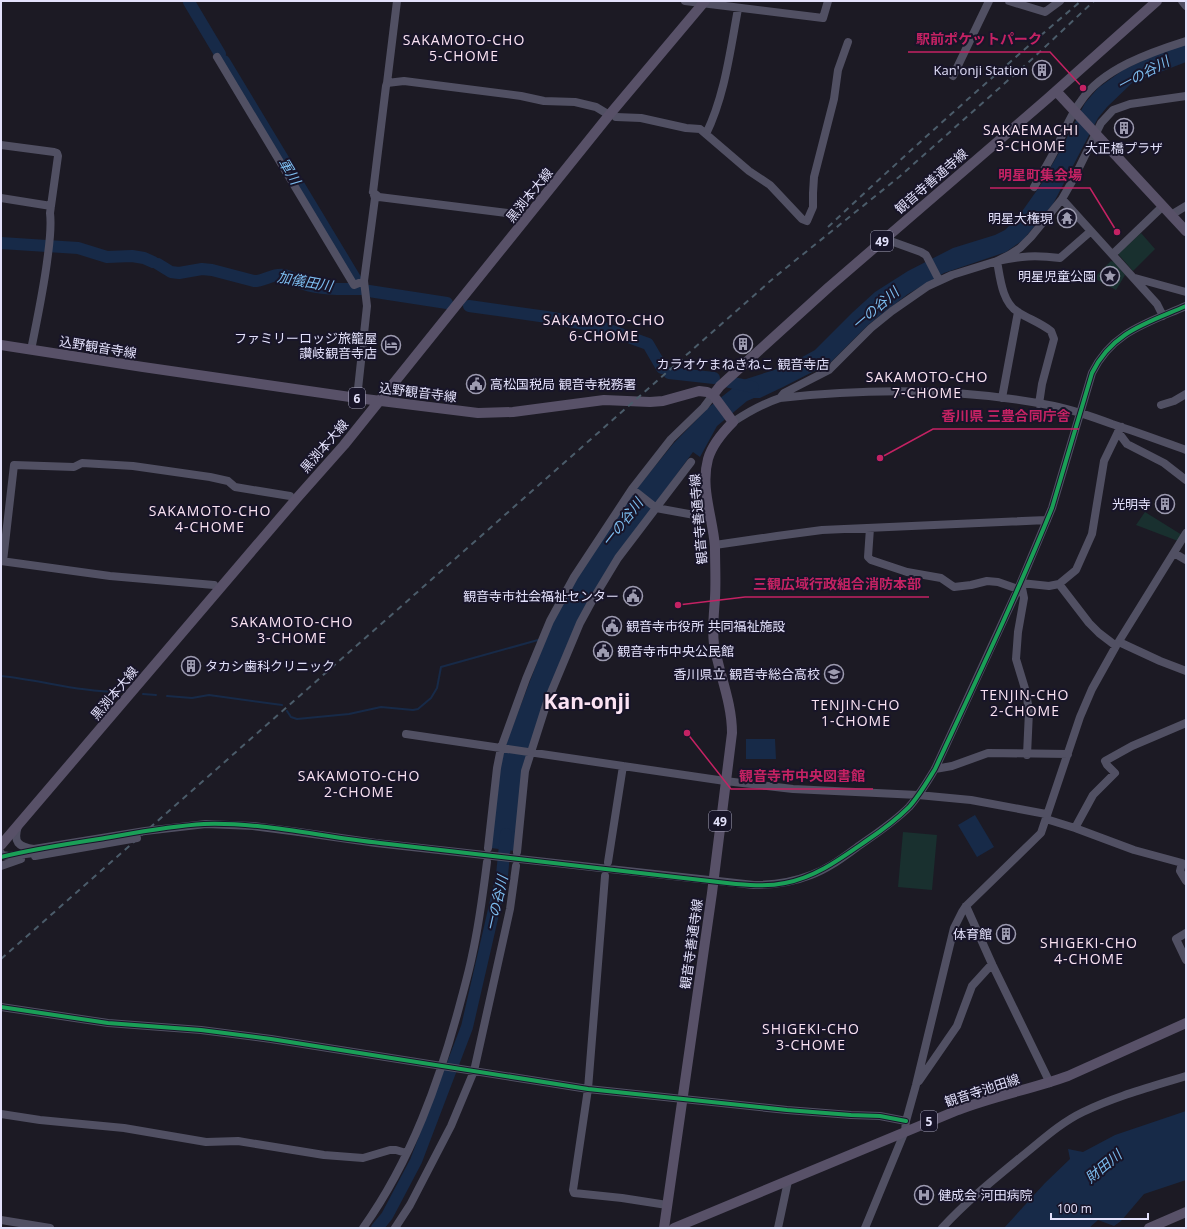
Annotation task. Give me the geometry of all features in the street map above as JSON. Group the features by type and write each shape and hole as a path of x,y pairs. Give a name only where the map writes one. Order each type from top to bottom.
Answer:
{"main road":[{"name":"観音寺善通寺線","path":"714,397 720,386 829,287 1056,91 1157,1"},
{"name":"黒渕本大線","path":"2,846 297,498 344,445 610,114 704,2"},
{"path":"1056,91 1096,132 1186,231"},
{"name":"込野観音寺線","path":"1,345 357,398 478,413 498,413 604,400 650,402 663,401 699,391 707,392 714,397"},
{"path":"714,397 731,420"},
{"name":"観音寺善通寺線","path":"664,1228 713,882 731,740 732,723 714,641 714,545 707,494 708,460 712,447 731,420"},
{"name":"観音寺池田線","path":"674,1228 788,1181 905,1126 980,1102 1050,1083 1186,1023"},
{"path":"1150,1228 1186,1212"}],"street":[{"path":"357,398 367,306 364,281 375,198 373,192 397,1"},
{"path":"685,1 704,2 738,9 823,18 828,1"},
{"path":"953,76 990,1"},
{"path":"1009,1 1046,12 1060,1"},
{"path":"1182,1 1186,6"},
{"path":"706,134 713,120 719,101 738,9"},
{"path":"1034,188 1075,110 1093,86 1107,76 1140,58 1186,41"},
{"path":"616,117 641,118 686,128 700,129 749,171 770,185 802,218 807,221 813,207 814,177 834,99 838,70 848,42"},
{"path":"217,57 354,285 364,281"},
{"path":"387,83 404,81 521,96 544,101 575,102 596,107 606,112"},
{"path":"997,261 1009,255 1031,237 1062,199 1074,178 1100,123 1112,110 1130,104 1186,96"},
{"path":"1,145 57,153 58,160 51,206 49,247 42,301 31,350"},
{"path":"373,192 379,197 523,215"},
{"path":"1,198 51,206"},
{"path":"1062,199 1157,304 1163,316"},
{"path":"1113,254 1163,206"},
{"path":"1171,215 1186,206"},
{"path":"780,398 784,393 829,370 871,328 892,311 939,280 959,272 1021,256 1045,256 1060,258 1091,231"},
{"path":"885,239 926,255 939,280"},
{"path":"997,261 1001,285 1010,304 1018,312 1046,327 1051,331 1054,339 1042,384 1039,404"},
{"path":"1134,278 1186,292"},
{"path":"2,856 34,853 162,833 225,830 299,834 713,882 771,885 786,883 812,875 828,867 882,830 909,806 918,795 935,769 1020,586 1052,508 1092,373 1104,353 1120,337 1186,306"},
{"path":"1002,398 1018,312"},
{"path":"731,420 765,402 780,398 870,392 937,392 1002,398 1054,406 1081,413 1120,429 1186,450"},
{"path":"1161,405 1174,401 1186,394"},
{"path":"363,1228 398,1171 423,1117 450,1045 472,956 501,748 526,679 550,621 574,577 632,489 671,439 714,397"},
{"path":"1120,429 1127,444 1164,464 1186,480"},
{"path":"870,528 868,557 871,560 907,572 941,578 954,586 971,586 987,581 1020,586 1049,586 1059,584 1076,570 1092,534 1104,461 1120,429"},
{"path":"395,1228 410,1205 452,1126 474,1071 510,909 525,771 547,702 580,623 618,558 691,462"},
{"path":"214,585 110,576 2,561 14,465 74,467 82,463 134,466 210,477 228,481 235,487 290,496"},
{"path":"632,489 656,508 711,518"},
{"path":"714,545 814,531 1047,520"},
{"path":"865,1228 905,1126 954,928 966,906 1041,832 1080,717 1092,689 1117,644 1186,533"},
{"path":"1174,553 1186,560"},
{"path":"1059,584 1089,623 1099,633 1117,644 1186,671"},
{"path":"1020,586 1024,598 1018,632 1016,659 1026,692 1029,711 1027,755"},
{"path":"1075,828 1093,795 1115,773 1105,761 1132,746 1186,723"},
{"path":"406,734 725,781 793,788 918,795 971,800 1046,816 1134,850 1182,863 1180,870 1186,881"},
{"path":"935,769 952,766 988,753 1027,755 1068,754"},
{"path":"608,862 623,766"},
{"path":"1,866 34,853 145,831 206,824 253,826 299,834"},
{"path":"19,825 15,835 17,841 21,846 34,853"},
{"path":"2,856 24,858"},
{"path":"605,876 588,1089 572,1190 574,1193 667,1205"},
{"path":"966,906 992,964 1050,1083"},
{"path":"1186,933 1176,939 1186,960"},
{"path":"916,1085 957,1026 972,986 992,964"},
{"path":"1,1007 108,1023 201,1030 443,1065 588,1089 787,1110 880,1116 905,1126"},
{"path":"942,1228 960,1208 982,1189 1054,1131 1081,1113 1127,1094 1186,1076"},
{"path":"1,1114 40,1120 124,1128 206,1142 238,1141 324,1155 363,1158 390,1150 406,1153"},
{"path":"778,1228 788,1181"},
{"path":"1,1220 50,1228"}],"green space":[{"path":"1141,233 1155,249 1133,271 1119,255 1119,253"},
{"name":"明星児童公園","path":"1111,261 1114,262 1125,275 1116,290 1094,278"},
{"path":"1145,512 1182,535 1178,541 1136,525"},
{"path":"903,832 937,835 932,890 898,887"}],"water":[{"path":"1186,43 1186,62 1132,83 1107,107 1098,118 1053,204 1023,240 1006,252 944,273 908,294 868,325 830,363 760,398 754,398 747,401 717,426 700,457 693,452 617,556 580,617 531,744 515,851 491,848 501,763 507,741 556,613 595,548 638,487 673,444 709,407 743,380 774,370 815,350 875,292 908,271 953,248 995,235 1005,230 1018,217 1040,186 1085,103 1098,88 1123,70"},
{"path":"746,739 775,739 776,759 746,759"},
{"path":"975,815 994,847 977,857 958,825"},
{"name":"財田川","path":"1186,1111 1186,1180 1144,1194 1121,1221 1114,1226 1098,1220 1089,1228 1004,1228 1045,1183 1070,1159 1068,1149 1083,1152 1115,1135"}],"waterway":[{"name":"軍川","path":"189,2 220,54"},
{"name":"軍川","path":"224,61 356,280"},
{"name":"加儀田川","path":"1,243 78,248 107,257 132,256 144,258 153,262"},
{"name":"加儀田川","path":"158,264 171,272 179,273 202,269 212,270 254,281 276,275 284,275 304,284 318,287 332,289 361,289"},
{"name":"加儀田川","path":"369,291 447,303"},
{"name":"加儀田川","path":"469,306 547,317 601,327 648,344 662,368"},
{"name":"加儀田川","path":"669,373 714,378"},
{"name":"加儀田川","path":"729,382 753,387"},
{"path":"287,711 291,717 297,719 349,714 381,707 413,710 418,709 431,698 437,688 441,667 538,640"},
{"path":"1,676 75,688 120,692"},
{"path":"143,694 156,695"},
{"path":"167,696 192,698 209,695 282,705"},
{"name":"一の谷川","path":"377,1228 387,1216 416,1161 467,1027 502,875 506,834"}],"railway":[{"path":"828,227 953,112 1081,1"},
{"path":"1,959 776,276 899,177 1031,60 1094,1"}],"cycle path":[{"path":"1,857 50,847 165,828 204,824 226,824 248,825 466,853 741,884 763,885 785,883 817,872 847,854 883,829 909,807 923,789 935,769 1010,607 1052,508 1092,373 1100,359 1120,338 1144,324 1186,306"},
{"path":"1,1007 108,1023 201,1030 271,1039 588,1089 787,1110 880,1116 906,1121"}],"place":[{"name":"Kan'onji Station","path":"1042,70"},
{"name":"駅前ポケットパーク","path":"1083,88"},
{"name":"大正橋プラザ","path":"1124,128"},
{"name":"明星大権現","path":"1067,218"},
{"name":"明星町集会場","path":"1117,232"},
{"name":"明星児童公園","path":"1110,276"},
{"name":"カラオケまねきねこ 観音寺店","path":"743,344"},
{"name":"ファミリーロッジ旅籠屋 讃岐観音寺店","path":"391,345"},
{"name":"高松国税局 観音寺税務署","path":"476,384"},
{"name":"香川県 三豊合同庁舎","path":"880,458"},
{"name":"光明寺","path":"1165,504"},
{"name":"観音寺市社会福祉センター","path":"633,596"},
{"name":"三観広域行政組合消防本部","path":"678,605"},
{"name":"観音寺市役所 共同福祉施設","path":"612,626"},
{"name":"観音寺市中央公民館","path":"603,651"},
{"name":"タカシ歯科クリニック","path":"191,666"},
{"name":"香川県立 観音寺総合高校","path":"834,674"},
{"name":"観音寺市中央図書館","path":"687,733"},
{"name":"体育館","path":"1006,934"},
{"name":"健成会 河田病院","path":"924,1195"}],"district":[{"name":"SAKAMOTO-CHO 5-CHOME","path":"464,48"},
{"name":"SAKAEMACHI 3-CHOME","path":"1031,138"},
{"name":"SAKAMOTO-CHO 6-CHOME","path":"604,328"},
{"name":"SAKAMOTO-CHO 7-CHOME","path":"927,384"},
{"name":"SAKAMOTO-CHO 4-CHOME","path":"210,518"},
{"name":"SAKAMOTO-CHO 3-CHOME","path":"292,630"},
{"name":"Kan-onji","path":"587,701"},
{"name":"TENJIN-CHO 2-CHOME","path":"1025,702"},
{"name":"TENJIN-CHO 1-CHOME","path":"856,712"},
{"name":"SAKAMOTO-CHO 2-CHOME","path":"359,784"},
{"name":"SHIGEKI-CHO 4-CHOME","path":"1089,950"},
{"name":"SHIGEKI-CHO 3-CHOME","path":"811,1036"}]}
